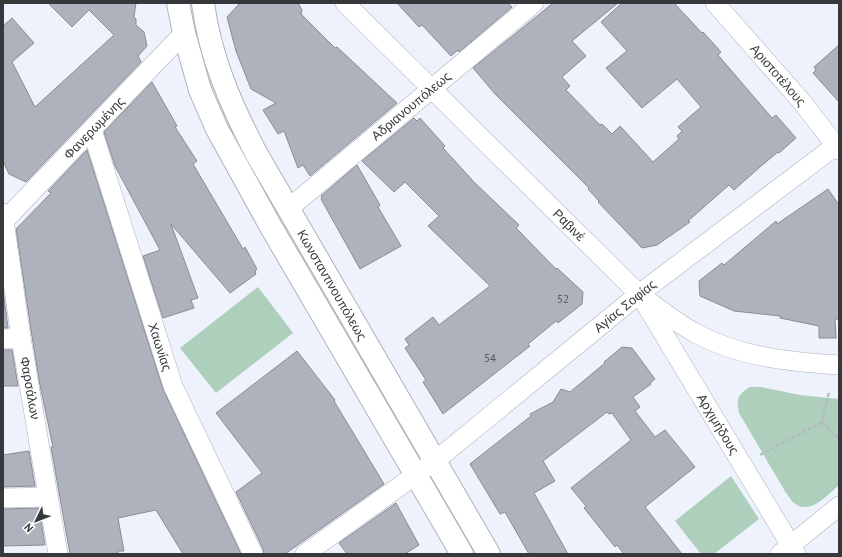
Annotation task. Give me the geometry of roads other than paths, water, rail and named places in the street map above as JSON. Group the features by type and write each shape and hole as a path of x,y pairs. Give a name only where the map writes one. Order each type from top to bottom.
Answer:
{"main road":[{"name":"Κωνσταντινουπόλεως","path":"178,3 184,33 200,90 217,129 271,227 462,554"},
{"name":"Κωνσταντινουπόλεως","path":"204,4 205,21 223,83 239,120 256,153 489,554"}],"street":[{"name":"Ραβινέ","path":"345,3 639,294 674,321 697,334 727,347 770,358 839,366"},
{"name":"Αδριανουπόλεως","path":"288,209 534,3"},
{"name":"Αριστοτέλους","path":"715,3 802,102 838,146"},
{"name":"Φανερωμένης","path":"4,219 92,130 184,33"},
{"name":"Χαωνίας","path":"92,130 173,386 253,554"},
{"name":"Αγίας Σοφίας","path":"305,554 435,461 639,294 838,146"},
{"name":"Φαρσάλων","path":"4,219 12,339 49,497 58,554"},
{"name":"Αρχιμήδους","path":"639,294 789,551"},
{"path":"3,498 49,497"},
{"path":"789,551 839,506"}]}
